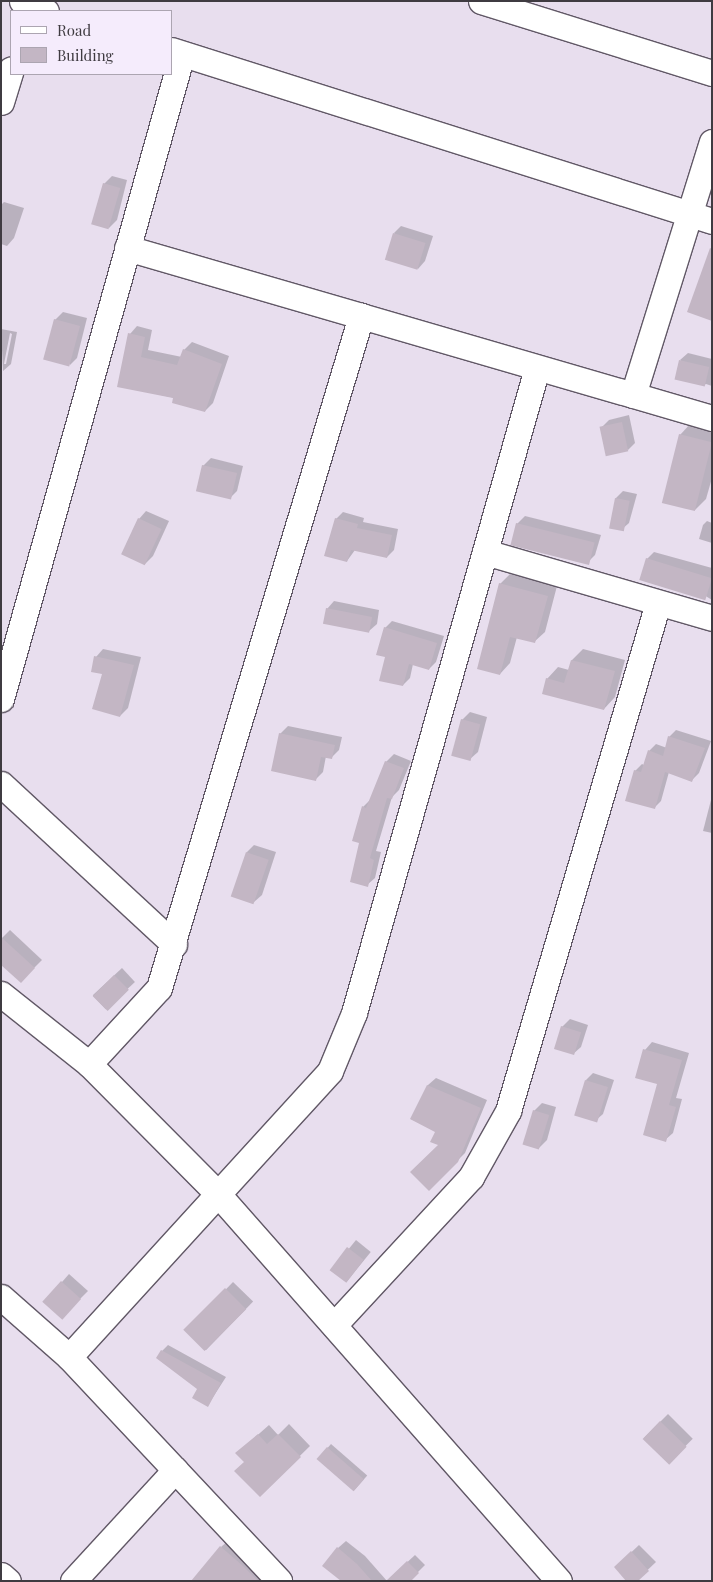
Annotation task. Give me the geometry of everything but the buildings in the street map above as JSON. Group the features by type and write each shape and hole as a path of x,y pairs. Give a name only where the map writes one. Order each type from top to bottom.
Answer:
{"street":[{"path":"481,1 712,73"},
{"path":"172,72 177,52 701,218"},
{"path":"1,102 10,72"},
{"path":"1,699 127,248 171,75"},
{"path":"633,396 701,218 712,142"},
{"path":"127,248 712,418"},
{"path":"89,1064 159,988 174,944 360,316"},
{"path":"69,1357 330,1071 354,1013 537,368"},
{"path":"485,552 712,618"},
{"path":"334,1325 471,1177 508,1111 658,602"},
{"path":"1,784 174,944"},
{"path":"1,994 89,1064 218,1193 559,1581"},
{"path":"1,1297 69,1357 279,1581"},
{"path":"73,1581 175,1470"},
{"path":"1,1575 8,1581"}]}
